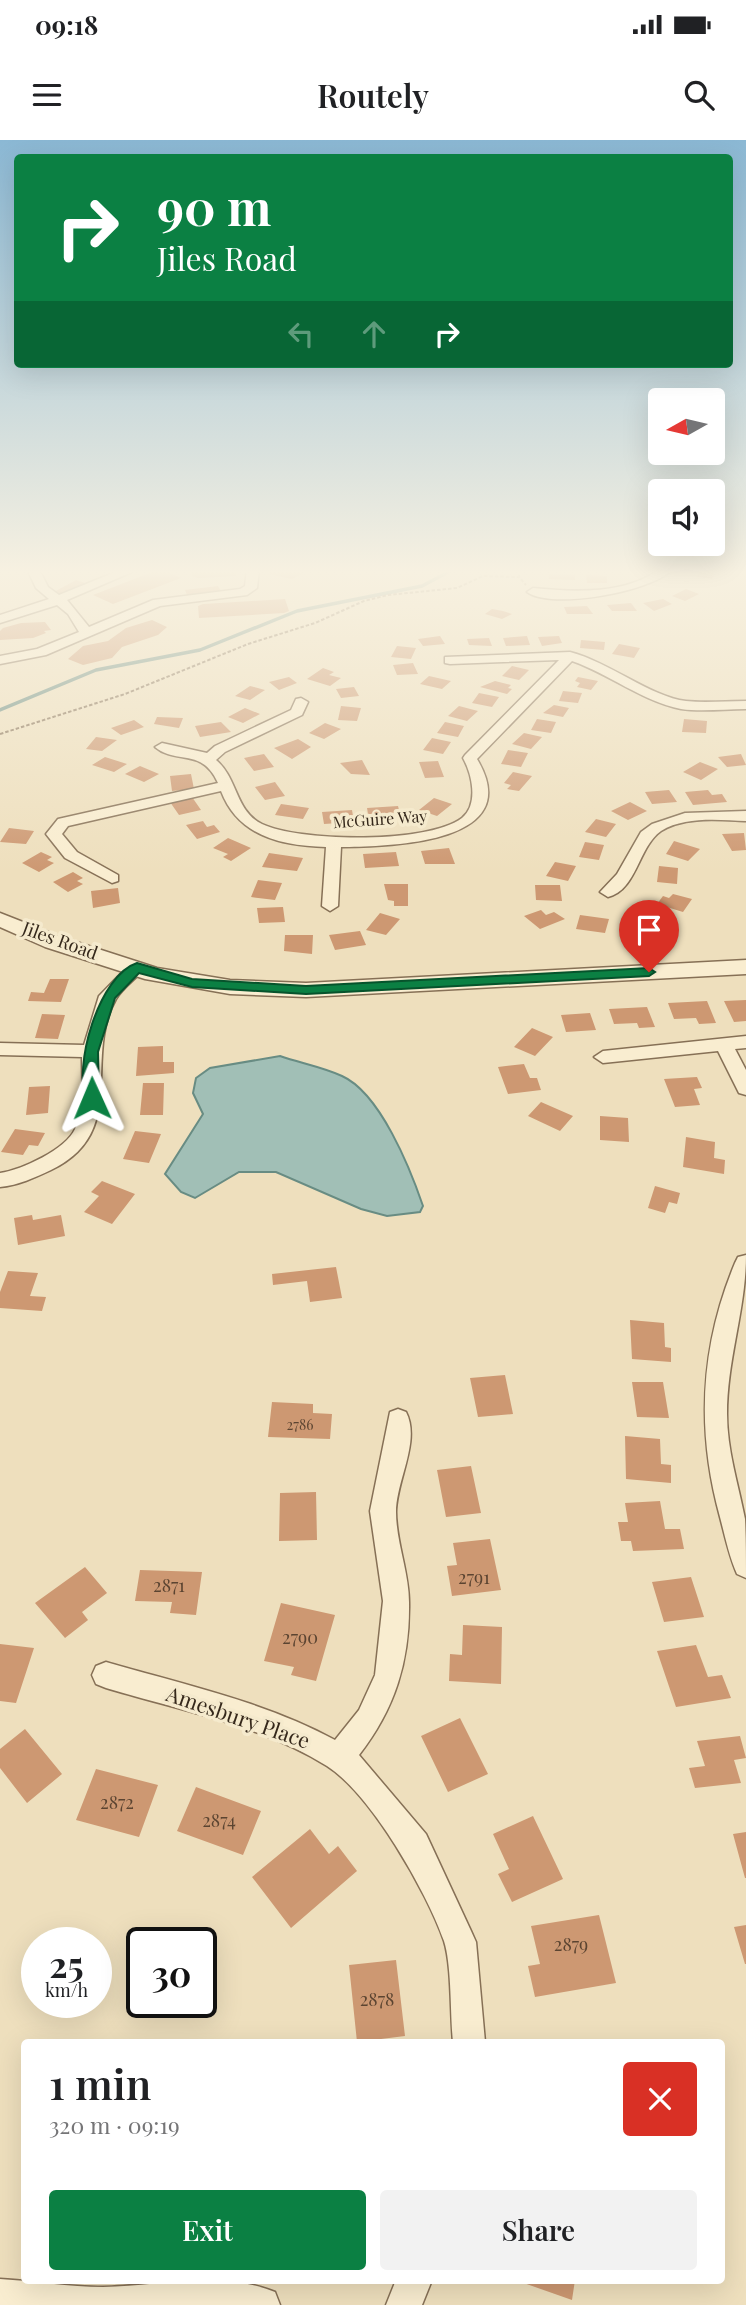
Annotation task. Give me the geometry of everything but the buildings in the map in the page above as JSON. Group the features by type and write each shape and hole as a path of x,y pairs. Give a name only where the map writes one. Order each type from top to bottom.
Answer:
{"street":[{"name":"McGuire Way","path":"208,760 225,779 241,816 254,826 306,841 427,835 454,828 472,819 480,803 476,766 470,758 556,670"},
{"path":"608,670 653,695 683,705 746,705"},
{"path":"162,747 208,760 220,749 297,712 301,702"},
{"path":"112,878 71,855 54,834 62,822 117,814 174,796 226,786"},
{"path":"608,892 623,880 632,867 638,848 650,830 658,825 706,816 746,816"},
{"path":"330,906 334,841"},
{"name":"Jiles Road","path":"0,919 53,942 153,974 192,983 306,990 746,967"},
{"path":"0,1180 15,1178 56,1159 84,1133 92,1098 91,1052 108,996 137,967"},
{"path":"603,1057 746,1042"},
{"path":"723,1043 746,1088"},
{"path":"0,1049 91,1052"},
{"path":"746,1263 735,1286 717,1363 716,1441 746,1566"},
{"path":"339,1757 369,1720 389,1676 396,1601 383,1511 397,1444 398,1419"},
{"name":"Amesbury Place","path":"106,1675 248,1718 304,1738 339,1757 415,1845 460,1942 468,2039"},
{"path":"404,2305 412,2284"},
{"path":"0,2297 101,2305 218,2299 262,2305"}],"path":[{"path":"0,734 125,694 184,670"}],"water":[{"path":"280,1056 342,1076 369,1098 402,1153 423,1206 420,1212 387,1216 361,1209 276,1172 239,1172 195,1198 181,1192 165,1174 203,1114 193,1093 196,1078 210,1068"}],"waterway":[{"path":"0,710 96,670"}],"route":[{"path":"92,1098 91,1052 108,996 137,967 153,974 192,983 306,990 649,972"}]}
